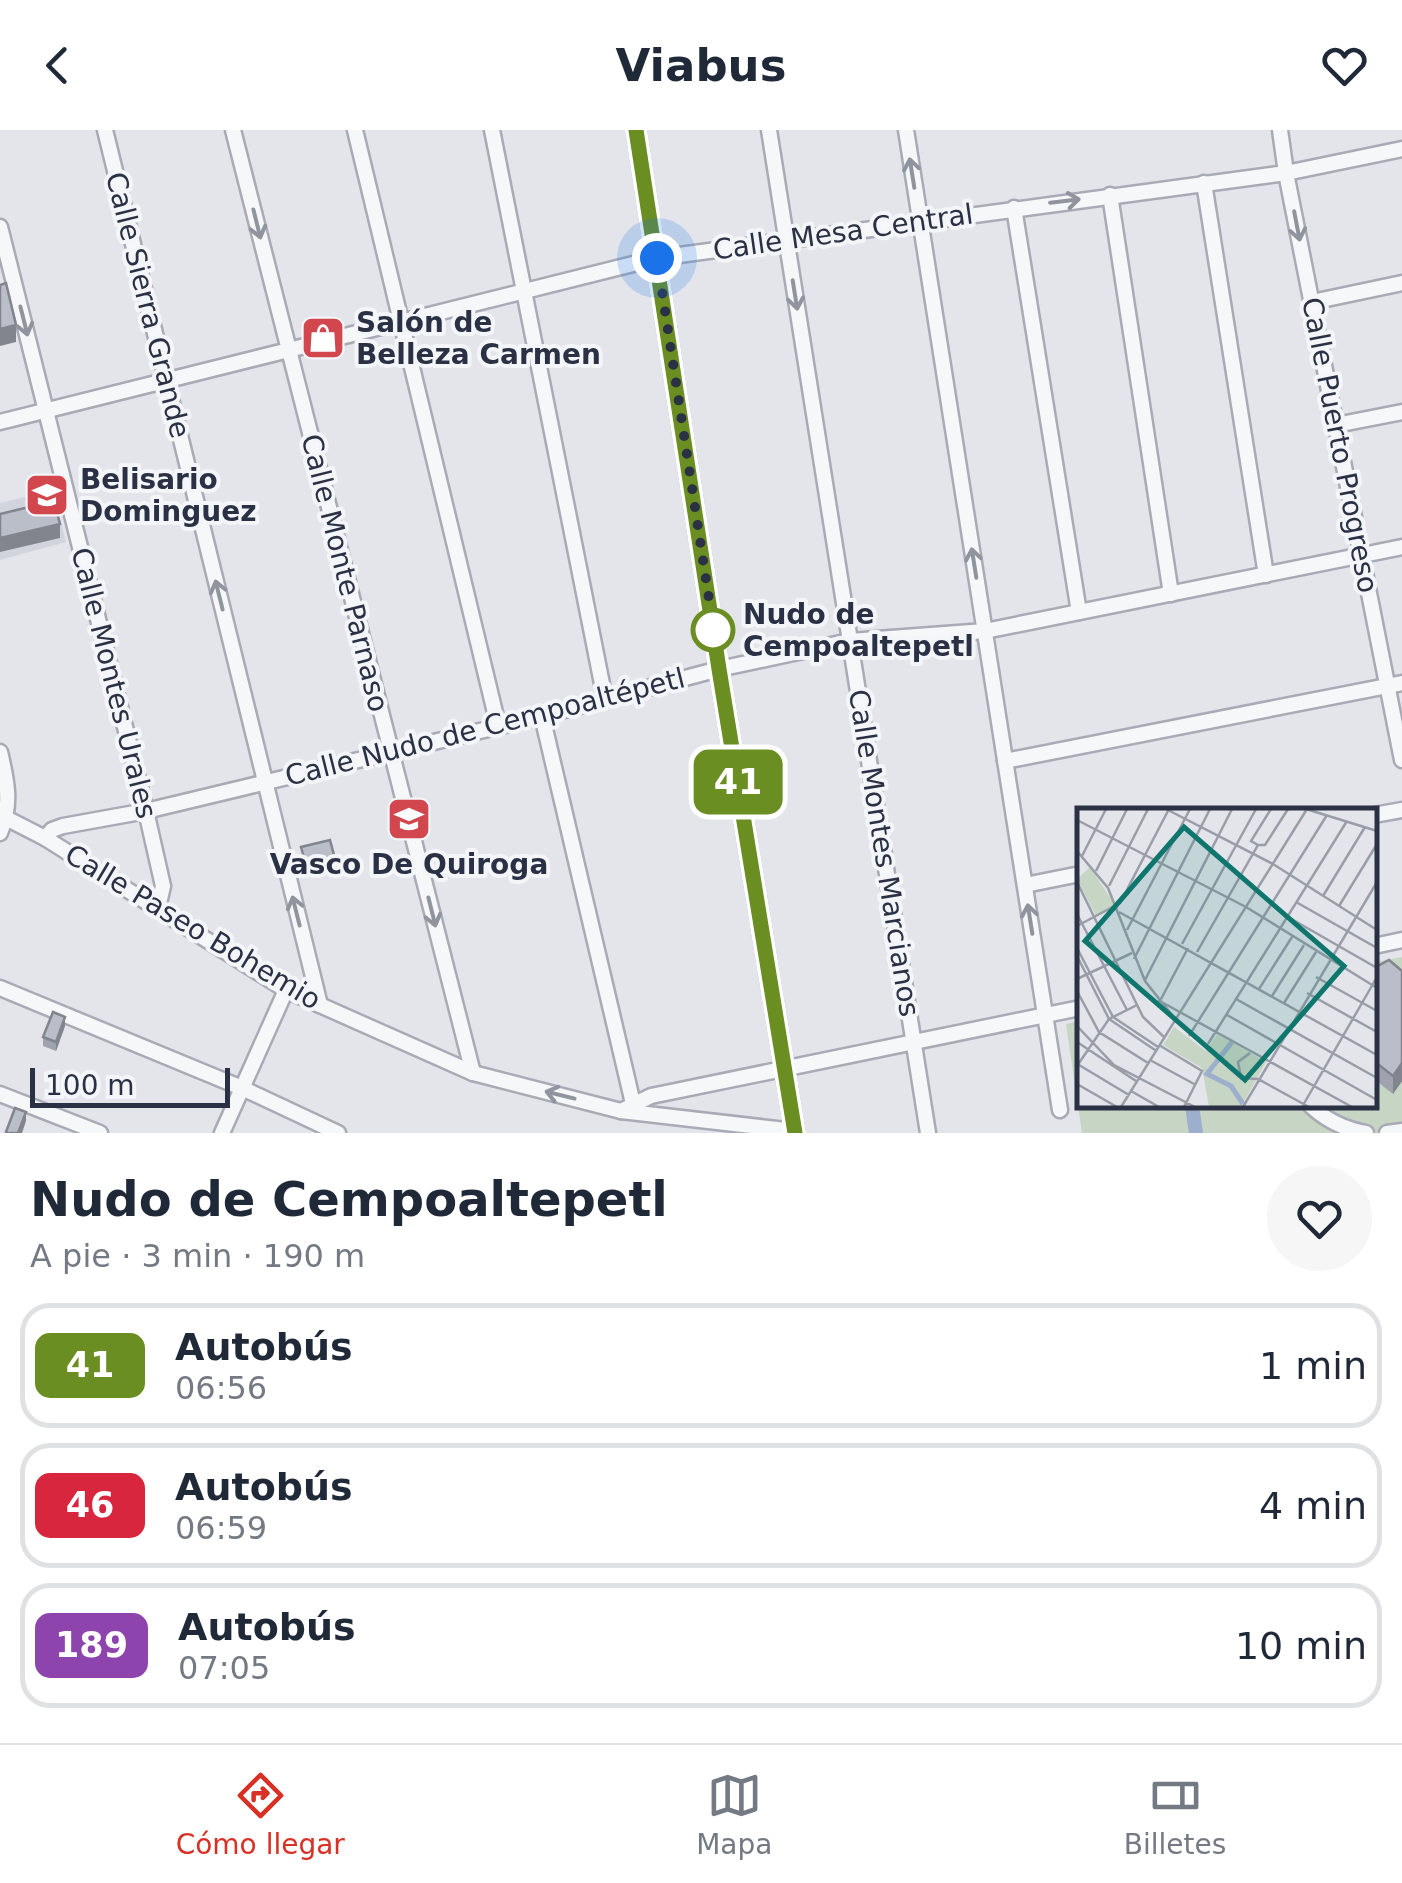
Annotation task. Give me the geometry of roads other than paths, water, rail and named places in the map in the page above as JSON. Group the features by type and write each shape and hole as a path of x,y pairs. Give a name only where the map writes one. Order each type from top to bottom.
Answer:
{"main road":[{"path":"636,130 795,1132"}],"street":[{"name":"Calle Sierra Grande","path":"105,130 320,1005"},
{"name":"Calle Monte Parnaso","path":"232,130 473,1073"},
{"path":"355,130 498,725"},
{"path":"492,130 605,700"},
{"name":"Calle Montes Marcianos","path":"769,130 928,1133"},
{"path":"906,130 1060,1110"},
{"name":"Calle Puerto Progreso","path":"1280,130 1362,555 1394,684 1402,760"},
{"name":"Calle Mesa Central","path":"0,422 657,258 1286,172 1402,149"},
{"path":"1204,183 1266,575"},
{"path":"1110,196 1171,594"},
{"path":"1014,208 1079,612"},
{"name":"Calle Montes Urales","path":"0,227 146,810 163,886 158,908"},
{"path":"1312,302 1402,284"},
{"path":"1336,425 1402,412"},
{"name":"Calle Nudo de Cempoaltépetl","path":"45,838 63,826 542,716 719,669 850,641 985,631 1402,546"},
{"path":"1005,760 1394,684"},
{"path":"542,716 630,1109 651,1096 1077,1009"},
{"path":"0,752 8,788 0,833"},
{"path":"1377,814 1402,810"},
{"name":"Calle Paseo Bohemio","path":"3,816 45,838 286,990 473,1073 630,1109 795,1132"},
{"path":"1025,885 1077,875"},
{"path":"1377,945 1402,940"},
{"path":"0,988 242,1088 338,1133"},
{"path":"222,1133 286,990"},
{"path":"0,1094 100,1133"},
{"path":"1313,1108 1346,1129 1366,1133"},
{"path":"1387,1133 1402,1131"}],"waterway":[{"path":"1192,1108 1196,1133"}],"place":[{"name":"Salón de Belleza Carmen","path":"323,338"},
{"name":"Belisario Dominguez","path":"47,495"},
{"name":"Nudo de Cempoaltepetl","path":"713,630"},
{"name":"Vasco De Quiroga","path":"409,819"}]}
